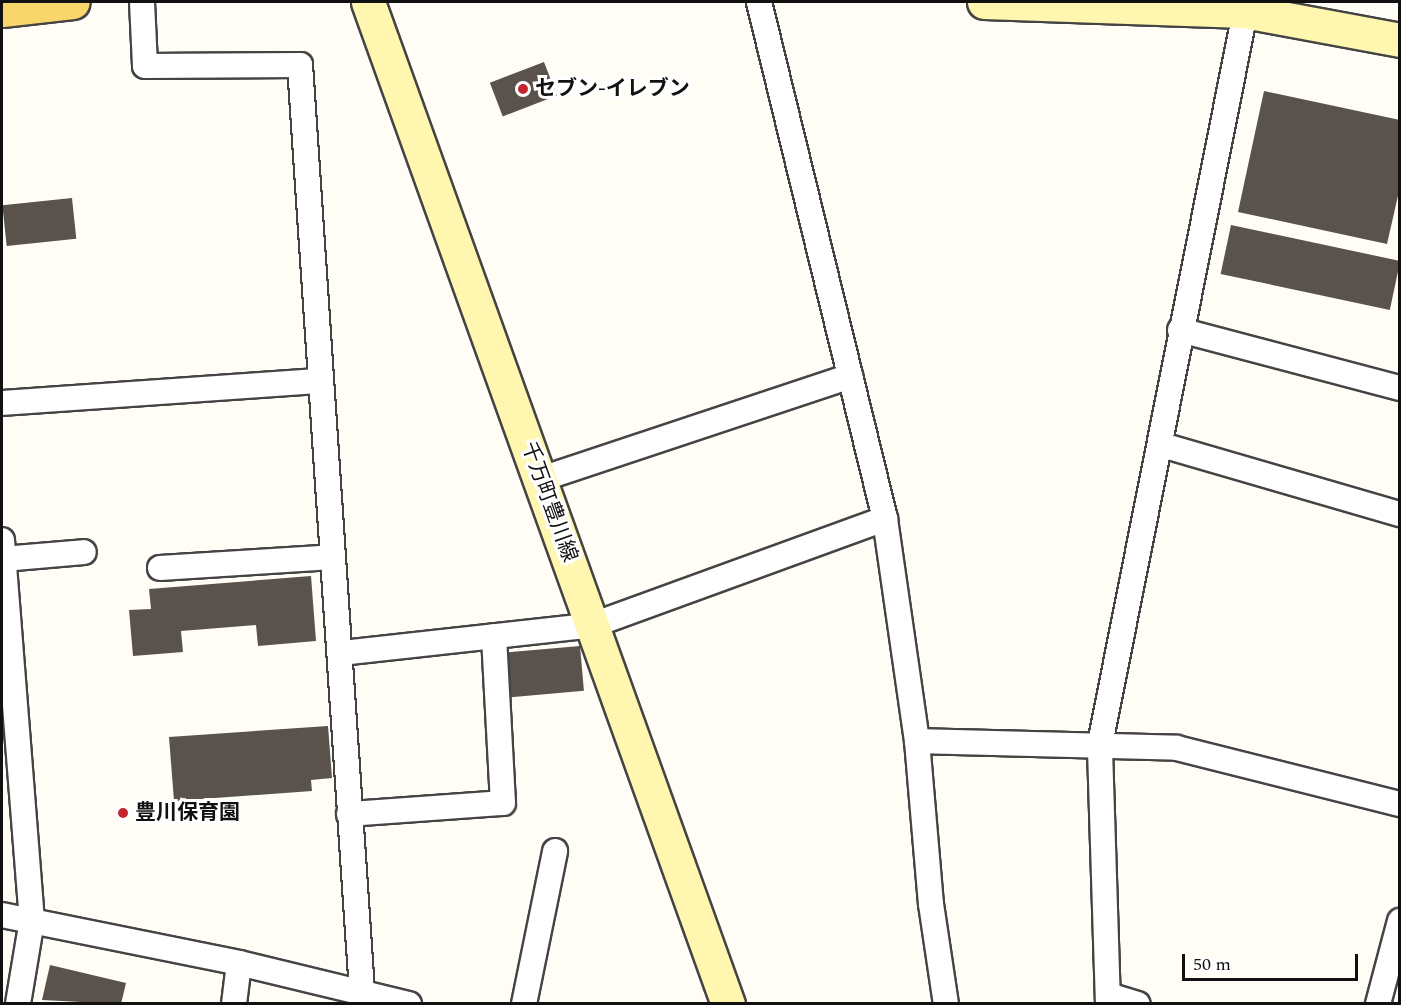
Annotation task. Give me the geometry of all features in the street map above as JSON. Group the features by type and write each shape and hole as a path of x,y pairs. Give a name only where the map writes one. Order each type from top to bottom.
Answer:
{"main road":[{"path":"2,10 73,2"},
{"name":"千万町豊川線","path":"368,2 728,1004"},
{"path":"984,2 1245,6 1400,39"}],"street":[{"path":"142,2 145,66 300,65 362,992"},
{"path":"759,2 885,519 917,741 931,904 946,1004"},
{"path":"1138,1004 1108,999 1100,744 1162,445 1180,330 1214,177 1245,6"},
{"path":"1180,330 1400,388"},
{"path":"541,479 850,375"},
{"path":"2,404 320,381"},
{"path":"1162,445 1400,514"},
{"path":"341,653 593,625 885,519"},
{"path":"18,1004 32,920 2,549 84,552"},
{"path":"160,568 333,557"},
{"path":"349,814 503,802 494,636"},
{"path":"917,741 1100,744 1177,748 1400,804"},
{"path":"524,1004 555,851"},
{"path":"2,915 239,963 409,1004"},
{"path":"1378,1004 1400,921"},
{"path":"234,1004 239,963"}],"building":[{"name":"セブン-イレブン","path":"544,62 557,96 503,116 490,83"},
{"path":"1264,91 1400,120 1400,187 1387,244 1238,212"},
{"path":"72,198 76,239 7,246 2,205"},
{"path":"1231,225 1400,261 1390,310 1221,274"},
{"path":"311,576 316,641 258,646 256,625 181,631 183,652 133,656 129,610 151,609 149,589"},
{"path":"580,646 584,691 507,698 503,653"},
{"path":"328,726 332,778 311,780 312,791 174,801 169,737"},
{"path":"50,965 126,983 121,1004 42,1000"}],"place":[{"name":"セブン-イレブン","path":"523,89"},
{"name":"豊川保育園","path":"123,813"}]}
